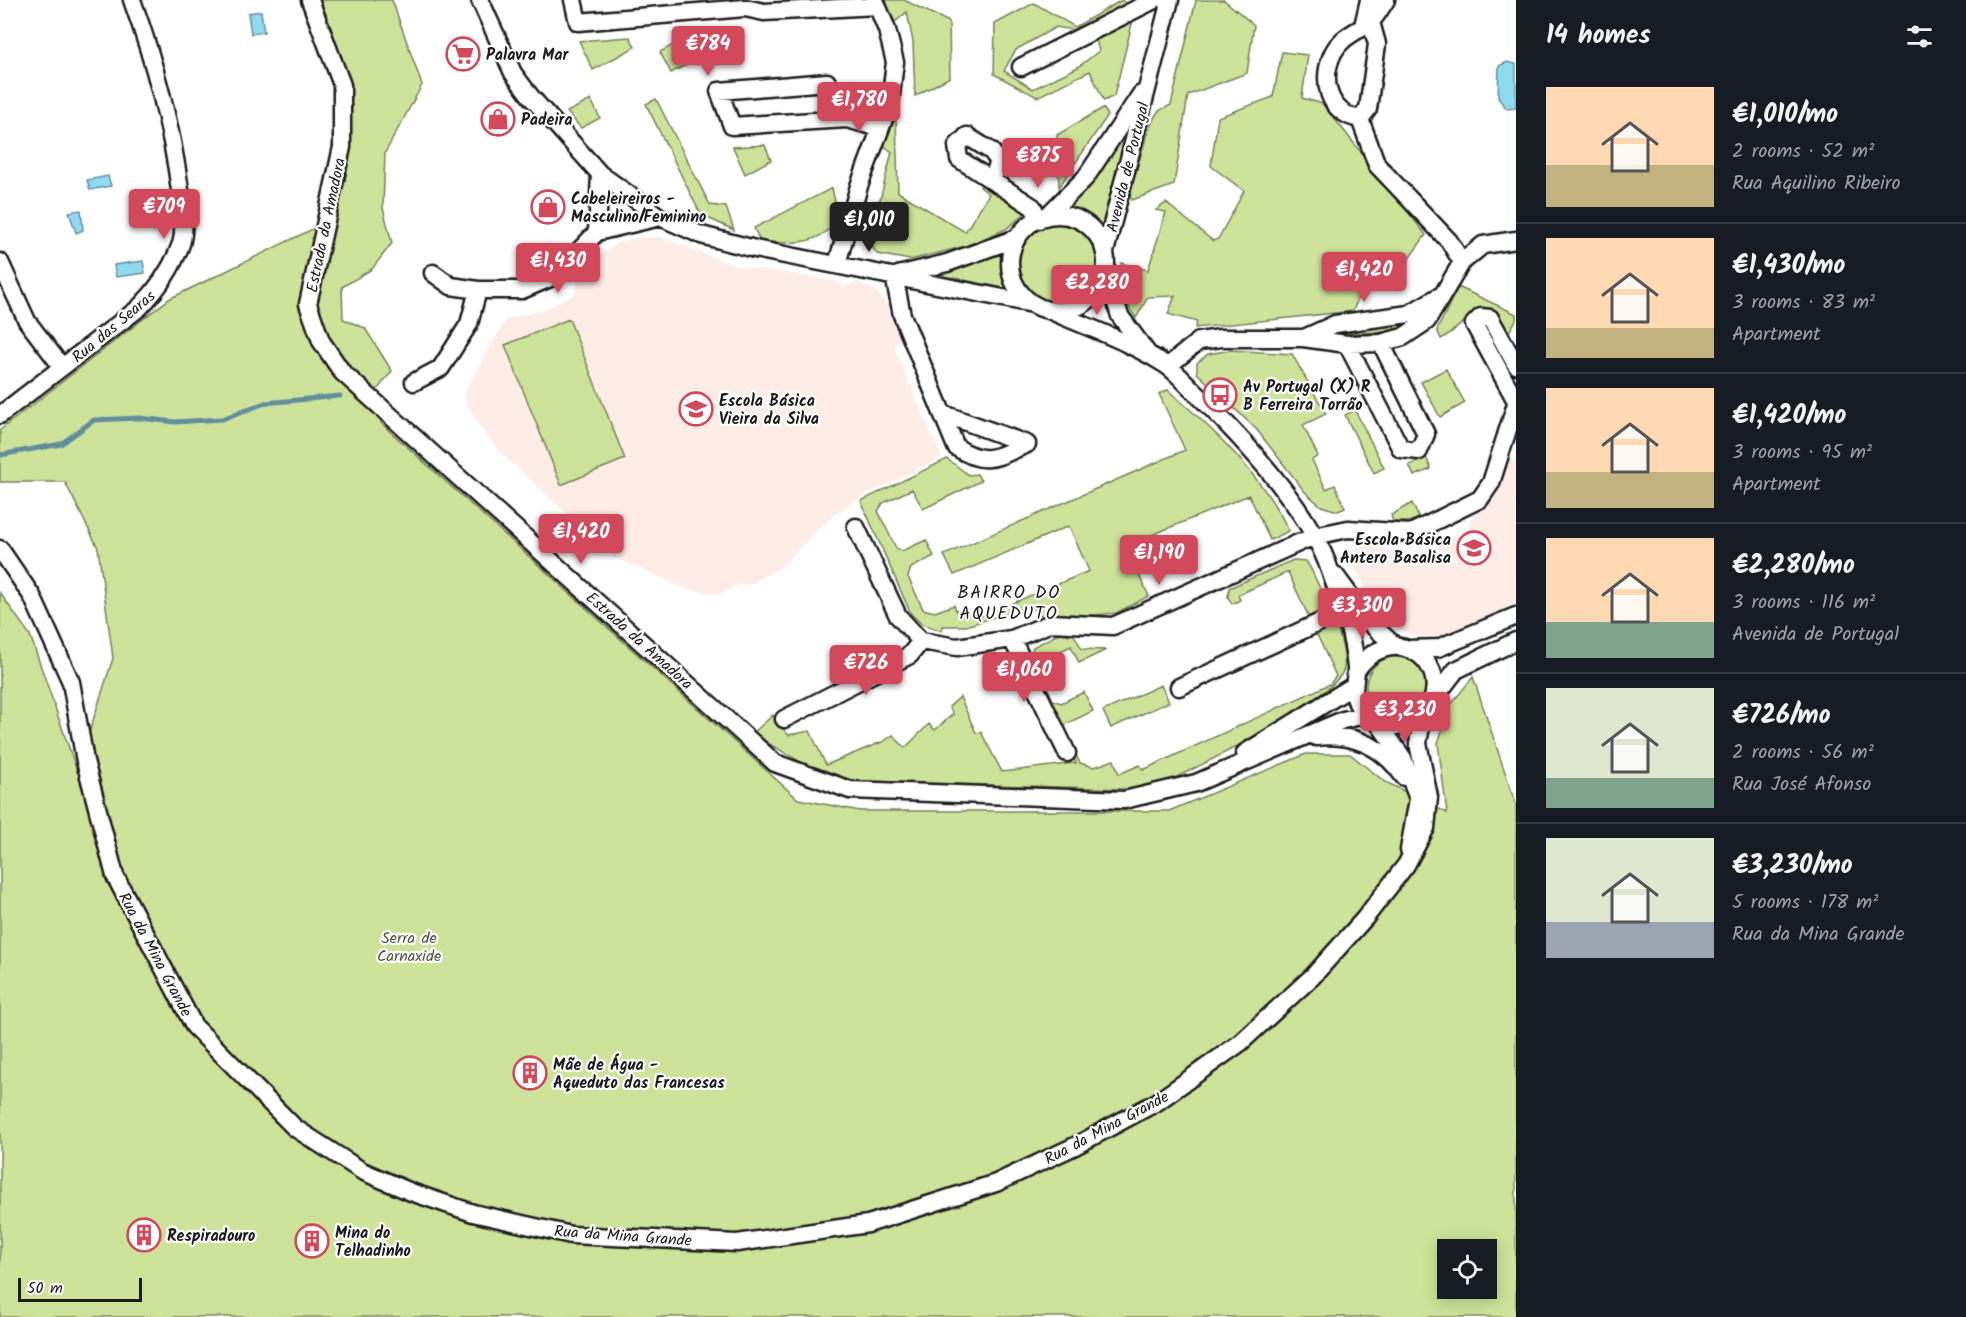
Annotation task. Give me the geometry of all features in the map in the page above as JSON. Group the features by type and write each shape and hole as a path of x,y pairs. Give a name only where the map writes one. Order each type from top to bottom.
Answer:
{"street":[{"name":"Rua das Searas","path":"0,415 139,308 159,288 182,242 182,206 169,116 152,55 132,0"},
{"name":"Estrada da Amadora","path":"310,0 342,85 342,147 308,304 321,341 342,372 775,763 850,790 1124,800 1196,783 1343,720 1372,720"},
{"path":"480,0 513,73 573,147 600,174 660,217 701,235 755,249 1033,304 1168,366 1245,441 1314,536 1329,566 1372,625 1401,647 1423,657 1432,670 1435,686 1427,708"},
{"path":"573,0 578,22 760,6 876,3 887,30 895,62 890,103 859,186 837,264"},
{"path":"1022,67 1154,0"},
{"name":"Avenida de Portugal","path":"1106,252 1170,0"},
{"path":"1360,119 1368,109 1377,44 1367,24 1369,0"},
{"path":"1360,119 1347,117 1328,98 1327,82 1333,52 1350,33 1367,24 1386,0"},
{"path":"847,119 848,112 827,82 719,91 732,126 847,119 879,128"},
{"name":"Avenida de Portugal","path":"1043,218 1086,177 1148,83"},
{"path":"1360,119 1377,165 1449,241 1461,262"},
{"path":"597,232 600,174"},
{"path":"992,181 1033,207 1043,218"},
{"path":"1033,304 1019,292 1011,274 1010,255 1017,238 1030,224 1043,218 1066,215 1083,222 1097,234 1106,252 1106,271 1120,316 1148,355"},
{"path":"433,273 452,286 478,290 522,290 555,276 597,232 660,217"},
{"path":"894,276 947,263 1017,238"},
{"path":"1168,366 1199,341 1221,338 1303,338 1347,344 1381,343 1403,337 1427,321 1461,262 1483,245 1516,240"},
{"path":"0,262 27,321 62,367"},
{"path":"1051,311 1070,310 1087,302 1100,288 1106,271"},
{"path":"894,276 902,315 944,414"},
{"path":"414,382 441,368 469,324 478,290"},
{"path":"1303,338 1335,324 1409,314 1439,297"},
{"path":"856,527 898,616 921,641 957,647 1012,639 1051,623 1113,626 1314,536 1348,529 1411,533 1480,499 1491,483 1516,402 1474,324 1481,317 1490,318 1516,365"},
{"path":"1347,344 1401,449 1419,451 1426,434 1381,343"},
{"name":"Rua da Mina Grande","path":"0,549 32,596 71,682 85,761 115,876 194,1026 295,1128 362,1171 442,1202 521,1225 571,1234 737,1243 868,1224 996,1183 1075,1146 1157,1102 1240,1043 1313,976 1365,918 1406,865 1426,828 1429,797 1418,743 1427,708"},
{"path":"1329,566 1352,639 1356,702 1403,758 1418,799"},
{"path":"1179,687 1342,612"},
{"path":"1354,679 1365,657 1378,648 1438,648 1516,616"},
{"path":"1012,639 1067,753"},
{"path":"784,718 910,655 921,641"},
{"path":"1372,720 1394,727 1410,724 1427,708 1456,670 1516,641"},
{"name":"Estrada da Amadora","path":"1196,783 1354,679"},
{"path":"1298,740 1338,735 1372,744 1397,766 1418,799"},
{"name":"Rua da Mina Grande","path":"1406,865 1418,799"}],"shaded area":[{"name":"Escola Básica Vieira da Silva","path":"660,237 736,266 836,281 843,288 858,282 876,291 887,305 901,337 894,348 942,458 864,495 836,513 779,568 750,584 738,585 720,594 687,589 615,558 498,450 477,423 463,395 506,319 543,310 575,294 579,274 616,244 634,238"},
{"name":"Escola Básica Antero Basalisa","path":"1516,458 1516,606 1451,634 1420,638 1384,622 1349,556 1358,543 1381,542 1392,554 1421,553 1468,530 1470,519 1498,494 1509,460"}],"green space":[{"name":"Serra de Carnaxide","path":"318,0 392,0 422,85 385,153 383,208 392,243 372,269 342,287 343,319 365,328 392,371 371,398 382,424 798,799 860,811 1169,811 1306,754 1350,754 1384,781 1447,813 1438,743 1451,704 1473,677 1516,805 1516,1317 0,1317 0,593 30,635 77,771 113,658 98,548 65,482 0,482 0,430 169,299 325,223 348,83"},
{"path":"884,0 904,0 949,22 950,77 915,96 913,42 907,12 895,22"},
{"path":"1122,0 1126,4 1073,30 1056,27 1019,48 1004,71 1033,89 1078,67 1099,51 1096,40 1133,20 1114,96 1104,101 1090,71 1037,97 994,74 995,24 1034,3 1075,27"},
{"path":"1196,0 1224,0 1254,25 1247,73 1188,95 1174,185 1132,200 1130,196 1150,127 1158,112 1171,105"},
{"path":"630,37 635,47 593,70 579,41"},
{"path":"675,44 686,65 671,73 660,52"},
{"path":"1282,52 1308,55 1302,98 1323,104 1426,235 1397,275 1361,291 1353,311 1195,328 1197,322 1168,314 1175,296 1148,297 1136,318 1123,292 1121,263 1148,270 1166,212 1156,210 1166,203 1213,241 1218,239 1244,191 1211,166 1218,117 1273,97"},
{"path":"656,99 710,205 726,207 734,230 701,215 646,104"},
{"path":"591,100 600,118 581,128 567,112"},
{"path":"1103,108 1108,115 1059,187 1057,135"},
{"path":"896,115 898,192 965,232 989,194 980,187 985,179 1030,209 1006,229 966,246 910,260 877,254 863,232 867,204 880,200 892,152 883,145"},
{"path":"1127,125 1132,128 1102,229 1092,216 1066,208 1106,163"},
{"path":"765,145 771,160 745,174 733,147"},
{"path":"832,188 838,216 824,233 815,238 793,243 760,241 754,228"},
{"path":"1057,222 1073,225 1086,234 1095,247 1098,263 1095,279 1086,292 1073,301 1057,304 1041,301 1028,292 1019,279 1016,263 1019,247 1028,234 1041,225"},
{"path":"1005,248 1003,276 1009,289 928,273"},
{"path":"1458,287 1516,314 1516,320 1509,332 1492,309 1470,317 1441,339 1437,330"},
{"path":"1426,311 1397,332 1332,333 1400,322"},
{"path":"569,319 625,459 561,485 505,345"},
{"path":"1231,350 1292,354 1326,414 1303,425 1318,456 1312,460 1326,489 1335,485 1345,508 1338,511 1321,506 1305,492 1257,430 1197,373 1197,363 1208,354"},
{"path":"1446,369 1465,403 1440,417 1421,382"},
{"path":"1168,390 1236,454 1265,491 1289,531 1270,540 1249,495 1125,546 1149,596 1116,613 1046,619 1030,606 966,626 943,626 942,631 922,624 911,614 861,501 947,459 969,475 977,474 981,481 923,509 912,489 883,503 878,511 896,548 902,551 926,540 934,556 911,568 908,577 923,609 935,612 954,605 957,612 979,617 1089,571 1069,526 954,575 944,555 1185,450 1159,394"},
{"path":"1355,410 1384,468 1374,473 1345,415"},
{"path":"1426,457 1431,469 1414,476 1409,465"},
{"path":"1412,503 1419,518 1408,522 1393,522 1391,515"},
{"path":"1293,560 1306,561 1311,569 1338,631 1344,668 1336,680 1319,696 1294,713 1236,747 1159,784 1128,789 857,781 820,773 752,734 773,715 788,735 810,731 826,765 893,735 905,748 929,724 935,730 953,714 949,707 960,697 976,733 981,732 1002,772 1076,763 1030,657 1033,647 1060,633 1074,635 1082,649 1106,650 1079,663 1071,646 1040,661 1039,669 1053,700 1061,703 1084,692 1093,711 1066,724 1064,731 1080,763 1094,767 1114,760 1119,774 1140,765 1143,770 1330,684 1336,676 1288,572 1238,595 1240,600 1232,604 1228,597 1229,588"},
{"path":"1396,657 1413,662 1421,670 1426,687 1421,704 1413,712 1396,717 1379,712 1371,704 1366,687 1371,670 1379,662"},
{"path":"1161,685 1169,702 1111,728 1103,711"}],"water":[{"path":"261,11 264,32 251,34 248,13"},
{"path":"1507,62 1516,64 1516,108 1507,109 1498,98 1499,66"},
{"path":"108,176 111,186 90,190 87,180"},
{"path":"81,210 83,230 76,233 69,212"},
{"path":"143,261 145,273 116,277 114,265"}],"waterway":[{"path":"0,455 61,444 94,420 140,418 175,422 222,419 265,403 340,396"}],"place":[{"name":"Palavra Mar","path":"463,54"},
{"name":"Padeira","path":"498,119"},
{"name":"Cabeleireiros - Masculino/Feminino","path":"548,207"},
{"name":"Av Portugal (X) R B Ferreira Torrão","path":"1220,395"},
{"name":"Escola Básica Vieira da Silva","path":"696,409"},
{"name":"Escola Básica Antero Basalisa","path":"1474,548"},
{"name":"Mãe de Água - Aqueduto das Francesas","path":"530,1073"},
{"name":"Respiradouro","path":"144,1235"},
{"name":"Mina do Telhadinho","path":"312,1241"}],"district":[{"name":"BAIRRO DO AQUEDUTO","path":"1009,602"}]}
